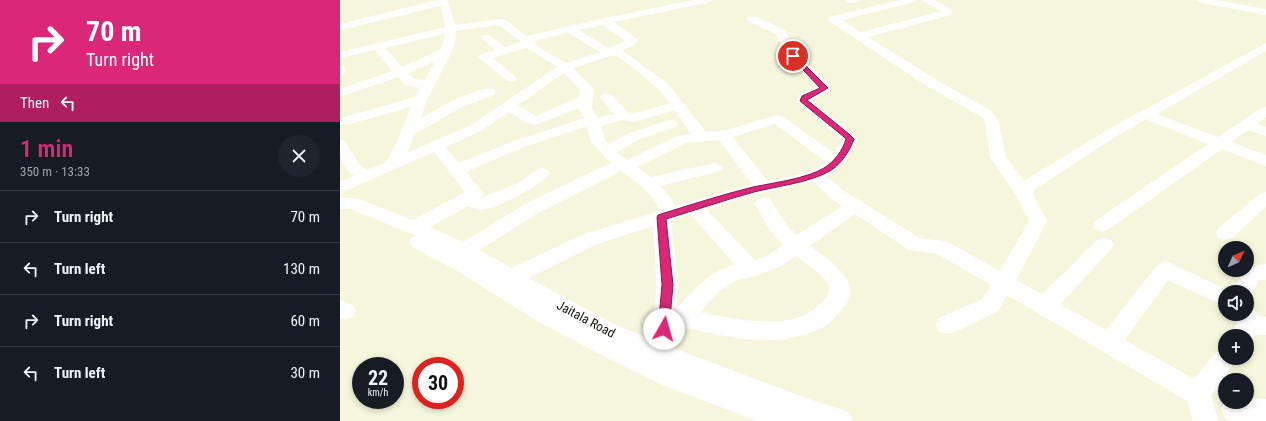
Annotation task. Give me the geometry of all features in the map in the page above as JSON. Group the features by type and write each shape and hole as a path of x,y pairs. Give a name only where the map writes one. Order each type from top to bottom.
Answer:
{"street":[{"path":"511,78 484,58 527,42 569,29 707,0"},
{"path":"912,0 855,3 833,19 930,82 987,114 992,122 998,157 1025,191 1038,221 1018,260 990,305 947,325"},
{"path":"860,36 946,13 946,10 926,0"},
{"path":"1201,0 1266,12"},
{"path":"340,27 443,1 451,29 449,44 420,100 409,131 394,164"},
{"path":"504,281 588,240 694,207 764,195 827,170 836,162 850,139 803,101 804,98 825,88 789,51 781,32 752,19"},
{"path":"358,171 394,164 476,128 565,67 608,53 630,43 632,40 605,21"},
{"path":"343,51 377,46 451,29 503,23 527,42 565,67 587,89 585,108 593,122 599,142 623,165 648,183 664,201 666,215 667,285 666,308 658,346"},
{"path":"569,29 608,53 620,53 669,93 688,120 703,137"},
{"path":"486,37 504,51"},
{"path":"377,46 410,82 418,84 430,83"},
{"path":"1025,191 1046,174 1145,114 1266,46"},
{"path":"340,93 401,72 446,51"},
{"path":"1249,56 1266,61"},
{"path":"409,131 457,104 489,92"},
{"path":"608,98 623,116"},
{"path":"346,121 420,100"},
{"path":"510,106 536,121 585,100"},
{"path":"456,170 516,145 593,122 623,116 633,118 677,105"},
{"path":"1102,225 1266,111"},
{"path":"1145,114 1266,160"},
{"path":"464,251 504,224 565,190 683,138 723,135 777,119 836,162"},
{"path":"607,151 636,136 671,124"},
{"path":"1246,125 1266,132"},
{"path":"681,318 741,329 770,330 797,328 821,316 836,302 840,294 840,286 827,270 781,233 769,217 764,195 744,161 738,156 723,135"},
{"path":"340,144 358,171"},
{"path":"414,228 467,199 475,193 437,146"},
{"path":"648,183 715,168"},
{"path":"342,204 358,171"},
{"path":"467,199 480,204 488,202 524,187 542,173"},
{"path":"815,175 838,195 916,245 941,247 1198,394 1206,421"},
{"path":"1225,233 1266,198"},
{"name":"Jaitala Road","path":"342,204 414,228 448,242 464,251 564,325 663,373 753,408 792,421"},
{"name":"Jaitala Road","path":"342,204 433,249 504,281 606,332 658,346 809,412 840,421"},
{"path":"658,346 681,318 712,285 733,273 752,270 774,261 855,205"},
{"path":"694,207 752,270"},
{"path":"1045,306 1104,245"},
{"path":"1110,343 1165,269 1218,295"},
{"path":"1246,285 1253,273 1266,272"},
{"path":"1198,394 1220,365"},
{"path":"1234,409 1266,412"}],"route":[{"path":"664,329 667,285 661,217 751,190 815,175 827,170 836,162 848,144 850,139 846,135 803,101 804,98 825,88 793,56"}]}
